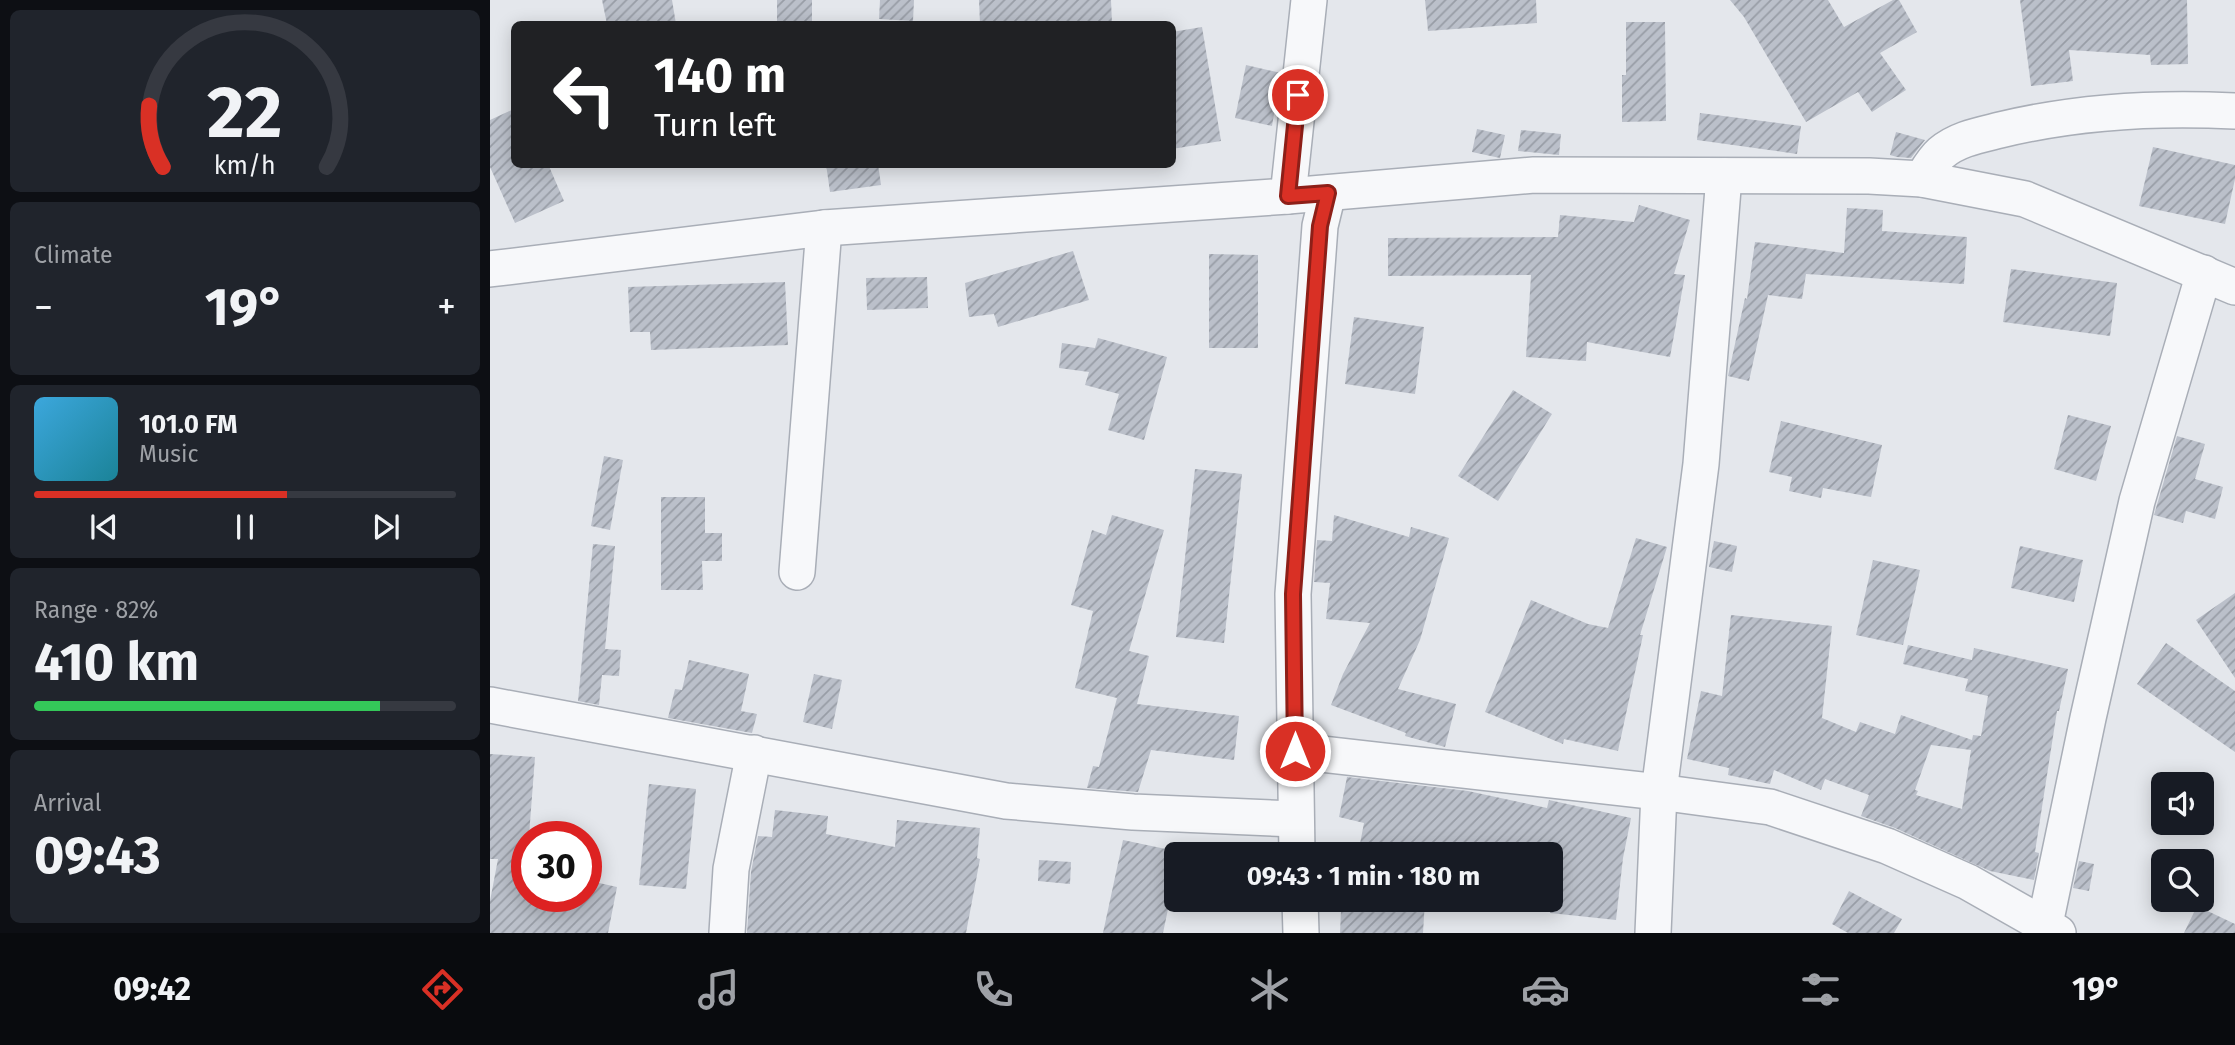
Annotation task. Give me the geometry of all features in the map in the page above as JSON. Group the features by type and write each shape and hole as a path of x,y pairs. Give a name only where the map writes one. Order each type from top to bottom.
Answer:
{"street":[{"path":"1288,196 1309,0"},
{"path":"1922,179 1940,153 1966,138 2019,125 2115,110 2178,108 2235,111"},
{"path":"490,269 824,229 1328,193 1534,175 1869,176 1922,179 2025,199 2235,288"},
{"path":"1653,933 1659,792 1700,464 1724,176"},
{"path":"1296,842 1293,594 1320,226 1328,193"},
{"path":"797,572 824,229"},
{"path":"1295,751 1769,807 1887,846 1968,882 2052,928 2088,718 2137,501 2204,273"},
{"path":"490,705 1006,801 1133,812 1295,819"},
{"path":"727,933 731,869 754,753"},
{"path":"1300,912 1301,933"}],"building":[{"path":"602,0 672,0 676,21 606,21"},
{"path":"777,0 812,0 812,21 777,21"},
{"path":"880,0 914,0 913,21 879,19"},
{"path":"979,0 1111,0 1112,21 980,21"},
{"path":"1425,0 1536,0 1537,23 1428,31"},
{"path":"1730,0 1828,0 1844,27 1893,0 1899,0 1917,32 1880,53 1906,90 1872,112 1858,92 1806,122 1744,17"},
{"path":"2020,0 2187,0 2188,64 2151,65 2150,55 2069,50 2073,81 2031,86"},
{"path":"1626,22 1665,22 1666,121 1622,122 1622,75 1626,75"},
{"path":"1202,27 1221,141 1176,148 1176,31"},
{"path":"1246,65 1281,73 1272,126 1235,118"},
{"path":"511,110 511,168 550,168 564,201 515,223 490,167 490,120"},
{"path":"1700,113 1801,126 1797,154 1697,140"},
{"path":"1477,129 1505,135 1500,158 1472,152"},
{"path":"1521,130 1561,134 1559,155 1518,151"},
{"path":"1896,132 1925,140 1911,158 1897,157 1890,155"},
{"path":"2153,147 2235,165 2235,179 2225,224 2139,206"},
{"path":"827,168 879,168 881,185 830,192"},
{"path":"1639,205 1690,220 1674,274 1685,275 1670,357 1587,342 1586,361 1526,357 1531,275 1388,276 1388,238 1558,237 1560,215 1634,222"},
{"path":"1847,208 1883,210 1882,231 1967,237 1964,284 1806,274 1802,299 1768,295 1749,381 1728,376 1745,298 1747,299 1755,242 1844,253"},
{"path":"1073,251 1089,300 998,327 994,314 969,317 965,283"},
{"path":"1209,254 1258,255 1258,348 1209,348"},
{"path":"2011,269 2117,283 2110,336 2003,322"},
{"path":"927,277 928,308 867,310 866,278"},
{"path":"785,282 788,345 651,350 650,332 630,332 628,287"},
{"path":"1354,317 1424,327 1415,394 1345,384"},
{"path":"1098,338 1167,357 1144,440 1108,430 1119,394 1085,385 1089,372 1059,368 1062,343 1095,348"},
{"path":"1513,390 1552,414 1498,501 1458,476"},
{"path":"2068,415 2111,426 2096,481 2054,469"},
{"path":"1781,421 1882,445 1871,497 1823,488 1821,498 1789,491 1792,477 1769,472"},
{"path":"2177,436 2205,444 2195,479 2223,487 2215,519 2186,511 2183,523 2154,515"},
{"path":"604,456 623,460 610,530 591,526"},
{"path":"1195,469 1242,474 1224,643 1176,637"},
{"path":"661,497 705,497 705,533 722,533 722,561 702,561 703,590 661,590"},
{"path":"1112,515 1164,530 1129,651 1149,656 1137,704 1239,716 1234,760 1151,750 1138,792 1087,788 1093,766 1099,767 1117,698 1075,688 1093,611 1071,605 1092,530 1106,535"},
{"path":"1334,515 1409,537 1411,527 1449,538 1420,640 1398,689 1456,704 1445,747 1405,736 1406,733 1331,705 1343,674 1370,623 1326,619 1330,583 1314,582 1317,540 1332,541"},
{"path":"1636,538 1667,547 1640,635 1643,635 1618,751 1564,739 1563,744 1485,712 1531,600 1588,624 1608,628"},
{"path":"1714,541 1737,546 1732,572 1709,567"},
{"path":"593,544 615,546 605,649 621,650 619,676 602,675 599,705 578,701"},
{"path":"2020,546 2083,560 2074,602 2011,588"},
{"path":"1873,560 1920,570 1903,645 1856,635"},
{"path":"2235,593 2235,678 2196,620"},
{"path":"1731,615 1832,626 1822,718 1856,732 1860,722 1895,734 1901,715 1972,740 1973,735 1981,736 1988,696 1965,691 1968,679 1903,664 1908,645 1972,660 1974,648 2068,669 2057,711 2035,852 2039,853 2034,880 1990,871 1895,828 1861,816 1869,795 1825,779 1821,790 1774,770 1770,784 1728,775 1729,768 1687,759 1701,691 1722,696","holes":["1931,745 1971,750 1962,809 1916,795 1918,791 1915,790"]},
{"path":"2166,643 2235,691 2235,752 2137,684"},
{"path":"689,660 749,674 741,711 757,714 752,733 668,718 675,689 682,690"},
{"path":"814,674 842,680 832,729 803,722"},
{"path":"490,754 535,757 530,821 511,821 511,912 602,912 602,884 617,887 608,933 490,933 490,901 498,859 490,859"},
{"path":"1347,777 1468,791 1547,808 1549,800 1631,818 1616,920 1550,913 1563,912 1563,842 1360,842 1364,823 1339,817"},
{"path":"649,784 696,789 686,889 639,885"},
{"path":"775,810 828,816 826,834 895,847 897,820 980,828 977,858 980,859 966,933 747,933 751,872 758,836 772,837"},
{"path":"1123,840 1164,849 1164,912 1167,912 1163,933 1103,933"},
{"path":"1039,860 1071,862 1070,884 1038,881"},
{"path":"2079,861 2094,864 2089,891 2073,888"},
{"path":"1849,891 1902,919 1894,933 1848,933 1832,924"},
{"path":"1341,912 1424,912 1423,933 1340,933"},
{"path":"2194,912 2210,912 2235,924 2235,933 2184,933"}],"route":[{"path":"1295,751 1293,594 1320,226 1328,193 1288,196 1298,95"}]}
